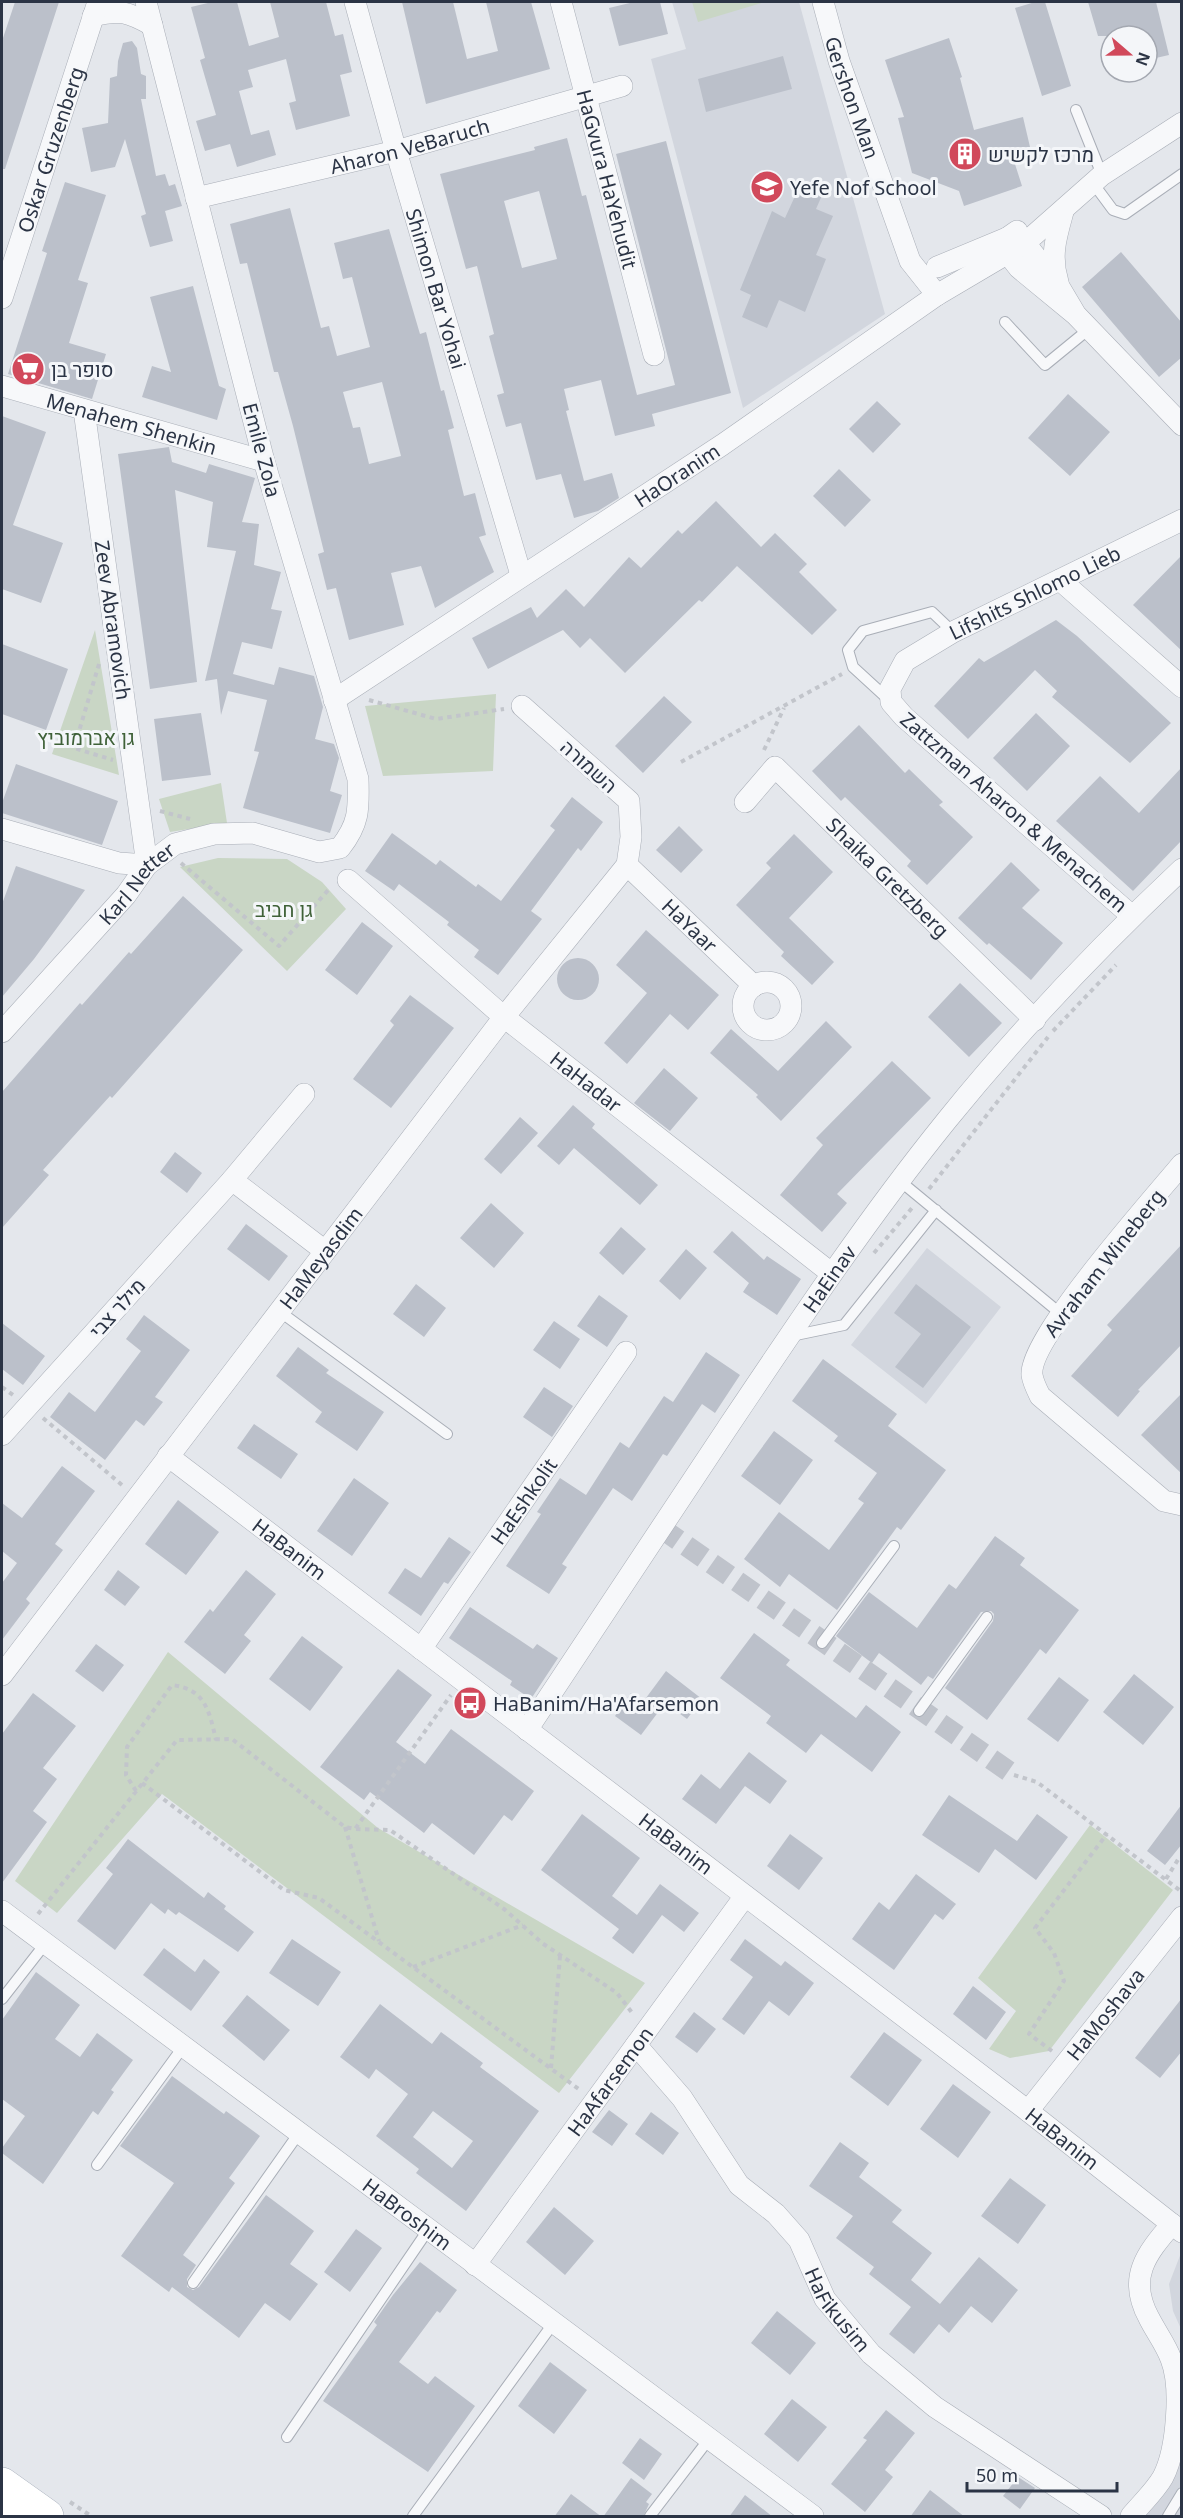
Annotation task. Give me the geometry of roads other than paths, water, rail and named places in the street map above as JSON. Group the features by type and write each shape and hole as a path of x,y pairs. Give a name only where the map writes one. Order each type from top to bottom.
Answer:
{"main road":[{"path":"2,2484 47,2517"},
{"path":"2,2513 6,2517"}],"street":[{"name":"Emile Zola","path":"146,2 264,461 358,779 359,810 352,833 340,848 319,852"},
{"name":"Shimon Bar Yohai","path":"356,2 396,151 521,575"},
{"name":"HaGvura HaYehudit","path":"561,2 654,355"},
{"name":"Gershon Man","path":"822,2 839,61 910,261 937,295"},
{"path":"96,9 133,15 152,25"},
{"name":"Oskar Gruzenberg","path":"2,297 96,9"},
{"name":"Aharon VeBaruch","path":"196,198 396,151 622,86"},
{"path":"937,295 937,267 1013,244 1063,212 1098,179 1182,123"},
{"path":"1013,244 1068,192 1098,179"},
{"path":"1060,288 1054,268 1053,247 1063,212"},
{"name":"Gershon Man","path":"898,226 937,267"},
{"path":"1013,244 1060,288 1083,322"},
{"path":"1013,244 1019,268 1083,322 1182,425"},
{"name":"HaOranim","path":"334,700 722,445 1013,244"},
{"name":"Menahem Shenkin","path":"2,386 264,461"},
{"name":"Zeev Abramovich","path":"84,410 147,865"},
{"name":"Lifshits Shlomo Lieb","path":"896,676 905,661 953,632 1182,520"},
{"path":"1060,580 1182,687"},
{"name":"Zattzman Aharon & Menachem","path":"896,676 890,689 891,702 904,717 1132,916"},
{"name":"השמורה","path":"522,706 629,801 631,837 627,865"},
{"name":"Shaika Gretzberg","path":"745,802 775,767 1035,1020"},
{"path":"2,829 119,863 147,865"},
{"name":"Karl Netter","path":"2,1032 126,895 147,865 176,844 214,834 253,833 319,852"},
{"name":"HaYaar","path":"627,865 754,986"},
{"name":"HaMeyasdim","path":"2,1675 504,1017 627,865"},
{"name":"HaEinav","path":"527,1730 831,1273 900,1181 948,1119 1035,1020 1132,916 1182,869"},
{"name":"HaHadar","path":"342,881 504,1017 831,1273"},
{"name":"מילר צבי","path":"2,1435 232,1180 304,1094"},
{"name":"Avraham Wineberg","path":"1182,1164 1061,1314 1041,1345 1032,1374 1040,1396 1164,1501 1182,1505"},
{"path":"232,1180 325,1251"},
{"name":"HaEshkolit","path":"421,1649 626,1352"},
{"name":"HaBanim","path":"168,1456 1028,2111 1177,2228"},
{"name":"HaAfarsemon","path":"475,2265 745,1896"},
{"name":"HaBroshim","path":"2,1911 813,2517"},
{"name":"HaMoshava","path":"1028,2111 1182,1917"},
{"name":"HaFikusim","path":"641,2038 739,2185 777,2214 799,2240 825,2299 870,2354 935,2408 1101,2517"},
{"path":"1131,2517 1162,2477 1172,2451 1177,2394 1172,2360 1147,2315 1139,2292 1144,2258 1177,2228"}],"lane":[{"path":"1076,110 1098,179 1113,210 1125,214 1182,174"},
{"path":"1005,322 1045,365 1083,322"},
{"path":"891,702 853,667 848,650 863,631 932,612 953,632"},
{"path":"900,1181 1061,1314"},
{"path":"788,1337 844,1325 936,1210"},
{"path":"279,1311 447,1434"},
{"path":"822,1643 894,1546"},
{"path":"919,1711 987,1617"},
{"path":"2,1999 45,1944"},
{"path":"97,2165 183,2047"},
{"path":"193,2283 299,2133"},
{"path":"287,2437 428,2230"},
{"path":"413,2517 555,2322"},
{"path":"650,2517 708,2439"},
{"path":"1168,2517 1182,2493"}],"tunnel":[{"path":"661,1528 1014,1775"}],"place":[{"name":"מרכז לקשיש","path":"965,154"},
{"name":"Yefe Nof School","path":"767,187"},
{"name":"סופר בן","path":"28,369"},
{"name":"HaBanim/Ha'Afarsemon","path":"470,1703"}],"park label":[{"name":"גן אברמוביץ","path":"86,737"},
{"name":"גן חביב","path":"284,909"}]}
